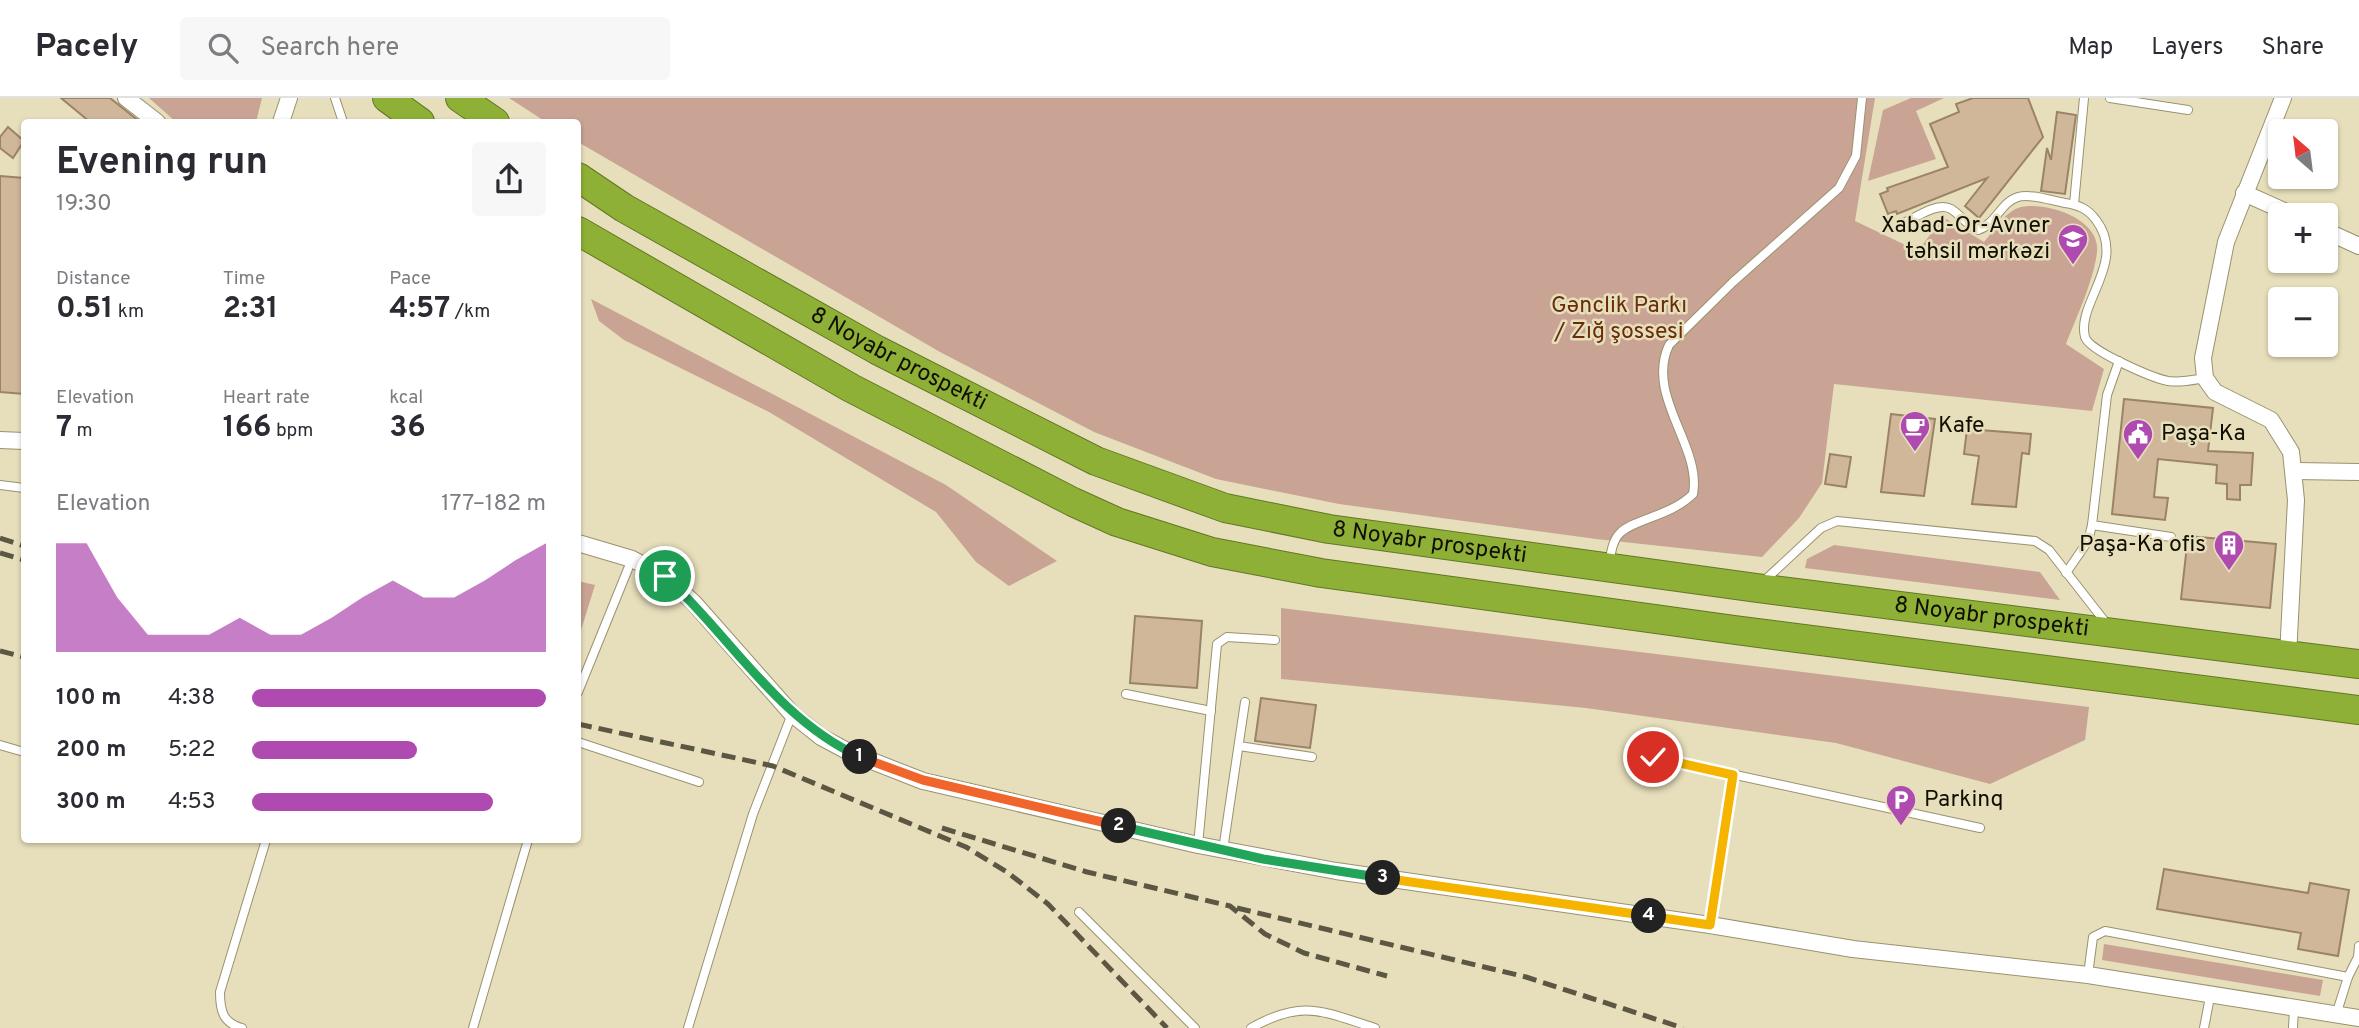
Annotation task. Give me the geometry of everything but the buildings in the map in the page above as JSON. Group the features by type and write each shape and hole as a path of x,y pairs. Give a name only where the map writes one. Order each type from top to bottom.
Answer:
{"highway":[{"path":"387,98 416,119"},
{"path":"460,98 491,119"},
{"name":"8 Noyabr prospekti","path":"581,179 647,221 877,350 1096,461 1195,499 1277,520 1757,588 2359,664"},
{"name":"8 Noyabr prospekti","path":"581,233 851,388 1073,502 1117,522 1212,552 1321,573 1735,630 2359,710"}],"street":[{"path":"126,98 153,119"},
{"path":"282,119 289,98"},
{"path":"2283,98 2226,242 2203,358 2205,378 2215,392 2271,420 2291,452 2297,500 2288,656"},
{"path":"2244,192 2268,203"},
{"path":"2338,236 2359,246"},
{"path":"0,440 21,441"},
{"path":"2295,471 2359,472"},
{"path":"581,545 632,559 665,576 694,603 792,714 821,737 849,752 903,774 1198,845 1336,871 1710,925 1853,949 2088,975 2210,997 2359,1018"}],"lane":[{"path":"335,98 342,119"},
{"path":"1608,566 1618,534 1671,511 1693,494 1692,476 1664,385 1663,358 1669,345 1733,282 1839,188 1856,156 1862,98"},
{"path":"2074,204 2084,98"},
{"path":"2110,98 2188,110"},
{"path":"1902,224 1940,206 1950,207 1969,226 1978,230 1988,226 2010,201 2021,196 2074,204 2090,211 2102,228 2108,245 2085,335 2093,348 2167,381 2185,382 2205,378"},
{"path":"2066,573 2088,541 2092,525 2107,396 2119,361"},
{"path":"0,485 21,488"},
{"path":"1757,588 1821,528 1837,521 2035,541 2049,551 2114,634"},
{"path":"2092,525 2171,537"},
{"path":"581,685 632,559"},
{"path":"1198,845 1217,644 1221,639 1275,640"},
{"path":"1126,694 1211,711"},
{"path":"1223,850 1245,702"},
{"path":"688,1028 753,814 792,714"},
{"path":"581,743 699,782"},
{"path":"0,745 21,751"},
{"path":"1238,746 1311,757"},
{"path":"1653,757 1980,828"},
{"path":"1710,925 1733,775"},
{"path":"242,1028 230,1025 220,1009 220,992 265,843"},
{"path":"473,1028 527,843"},
{"path":"1079,912 1195,1028"},
{"path":"2088,975 2093,937 2105,931 2348,976"},
{"path":"2336,1015 2348,976 2358,957 2359,946"},
{"path":"2204,1028 2210,997"},
{"path":"1251,1028 1278,1013 1313,1009 1375,1028"},
{"path":"2294,1009 2294,1028"}],"green space":[{"path":"149,98 262,98 257,119 173,119"},
{"name":"Gənclik Parkı / Zığ şossesi","path":"509,98 1875,98 1855,221 1918,251 1943,217 1984,242 2003,218 2018,208 2029,206 2055,209 2080,221 2096,240 2097,252 2089,287 2066,344 2104,369 2092,411 1834,384 1822,483 1799,518 1762,557 1596,539 1339,504 1216,479 1094,432 940,352 581,144 581,119 541,119"},
{"path":"1911,98 1944,98 1916,111 1936,159 1868,181 1883,110"},
{"path":"591,299 946,485 1057,561 1009,586 976,562 936,512 769,412 624,340 599,321"},
{"path":"1834,545 2040,572 2060,600 1805,568 1807,559"},
{"path":"581,582 595,585 581,630"},
{"path":"1281,608 2089,707 2085,740 1990,784 1836,743 1586,708 1281,679"},
{"path":"2104,944 2323,980 2320,996 2102,960"}],"railway":[{"path":"0,538 21,545"},
{"path":"0,553 21,559"},
{"path":"0,651 21,656"},
{"path":"581,725 773,766 966,847 1007,872 1048,904 1167,1028"},
{"path":"942,828 1087,872 1230,906 1265,934 1304,953 1387,976"},
{"path":"1237,908 1526,977 1683,1028"}],"place":[{"name":"Xabad-Or-Avner təhsil mərkəzi","path":"2073,266"},
{"name":"Kafe","path":"1915,453"},
{"name":"Paşa-Ka","path":"2138,461"},
{"name":"Paşa-Ka ofis","path":"2229,572"},
{"name":"Parkinq","path":"1901,827"}],"route":[{"path":"665,576 694,603 792,714 821,737 882,767 923,780 1263,859 1710,925 1733,775 1653,757"}]}
